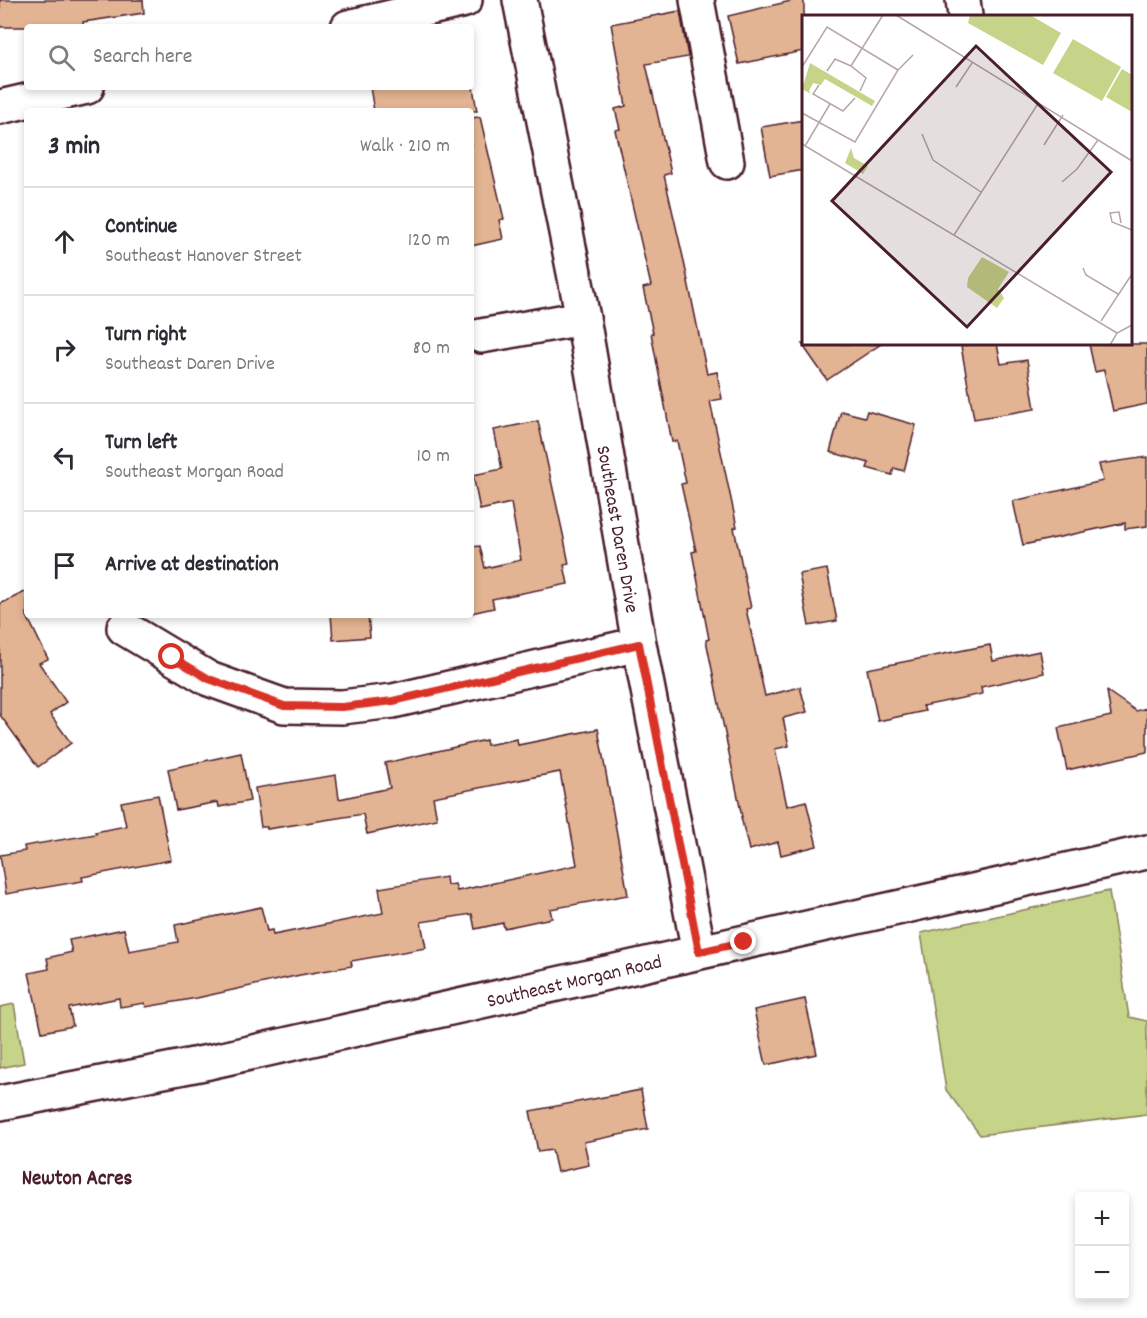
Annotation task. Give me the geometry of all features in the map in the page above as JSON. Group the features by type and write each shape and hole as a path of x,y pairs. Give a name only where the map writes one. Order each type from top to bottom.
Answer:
{"street":[{"path":"361,24 465,0"},
{"name":"Southeast Daren Drive","path":"520,0 583,318 639,644 699,952"},
{"path":"697,0 727,162"},
{"path":"963,0 965,15"},
{"path":"0,107 55,103 81,90"},
{"path":"481,336 583,318"},
{"path":"124,628 209,679 284,706 342,707 393,701 639,644"},
{"name":"Southeast Morgan Road","path":"0,1103 209,1062 1147,852"}],"green space":[{"path":"1109,891 1129,1017 1147,1021 1147,1114 980,1135 946,1090 921,933"},
{"path":"14,1004 24,1063 0,1068 0,1007"}],"building":[{"path":"0,0 143,0 144,13 83,22 83,24 24,24 24,27 0,27"},
{"path":"795,0 804,0 802,51 739,64 728,16"},
{"path":"680,11 688,57 646,64 671,173 664,175 707,374 717,372 722,399 710,401 737,527 734,528 751,608 746,609 765,696 800,687 807,712 783,718 789,746 775,749 787,806 806,801 817,846 781,855 778,842 749,850 741,817 706,640 709,639 692,552 696,551 681,484 686,483 677,441 672,442 643,288 651,286 615,130 620,129 615,109 626,106 611,24"},
{"path":"370,90 474,90 477,111 474,111 474,108 374,108"},
{"path":"480,117 504,219 499,220 503,239 474,245 474,118"},
{"path":"802,120 802,170 770,176 761,127"},
{"path":"1147,344 1147,404 1113,411 1104,370 1095,372 1089,345"},
{"path":"803,345 880,345 827,380"},
{"path":"997,345 1001,364 1027,360 1035,409 974,419 961,346"},
{"path":"841,411 865,417 867,411 916,425 904,471 894,468 892,475 867,468 869,463 830,452"},
{"path":"538,421 569,564 564,565 568,584 492,599 494,608 474,612 474,547 480,546 485,568 521,560 511,503 480,510 474,475 502,469 494,430"},
{"path":"1147,457 1147,526 1125,529 1125,523 1023,545 1013,501 1103,481 1099,464"},
{"path":"827,569 837,621 809,626 799,574"},
{"path":"24,592 24,618 28,618 48,659 39,663 66,702 50,714 71,743 38,767 0,715 0,604"},
{"path":"331,618 368,618 370,637 333,640"},
{"path":"990,645 993,661 1040,651 1044,673 981,687 982,694 923,706 925,711 878,721 867,669"},
{"path":"1107,691 1136,711 1147,708 1147,752 1067,770 1058,728 1111,716"},
{"path":"598,729 628,895 550,909 552,918 504,928 503,923 475,929 472,914 421,922 426,948 351,961 352,966 146,1007 145,1003 120,1007 119,998 69,1008 73,1026 42,1032 29,973 49,969 47,958 72,952 69,940 124,929 129,951 178,942 175,925 261,907 267,931 272,930 273,935 383,913 379,888 446,877 447,885 455,884 457,891 577,865 560,772 433,797 437,819 367,834 363,814 267,829 267,827 261,827 255,788 336,775 339,799 390,788 385,763 486,740 487,745 517,739 518,745"},
{"path":"241,753 250,801 219,807 218,802 176,810 168,769"},
{"path":"158,795 171,860 82,877 83,881 6,894 0,855 25,851 24,846 96,834 95,832 126,826 121,802"},
{"path":"805,999 817,1054 766,1065 754,1010"},
{"path":"641,1090 648,1129 584,1142 589,1165 557,1172 552,1150 538,1152 530,1111"}],"district":[{"name":"Newton Acres","path":"77,1177"}],"route":[{"path":"172,657 209,679 284,706 342,707 393,701 639,644 699,952 744,942"}]}
